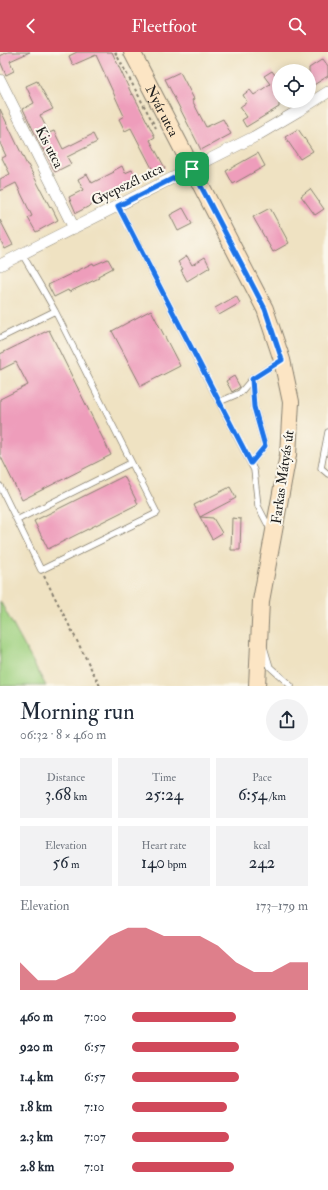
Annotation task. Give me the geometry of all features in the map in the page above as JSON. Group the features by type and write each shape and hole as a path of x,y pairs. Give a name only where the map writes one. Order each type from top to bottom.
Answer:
{"street":[{"name":"Nyár utca","path":"132,52 192,169"},
{"name":"Kis utca","path":"0,80 74,228"},
{"name":"Gyepszél utca","path":"0,265 254,137 328,92"},
{"name":"Farkas Mátyás út","path":"192,169 265,309 282,360 291,402 288,455 261,601 257,660 257,686"}],"lane":[{"path":"118,206 251,463 254,470 258,506 274,536"},
{"path":"0,486 41,570 157,513 55,311 22,254"},
{"path":"0,338 55,311"},
{"path":"219,402 240,393 252,379 282,360"},
{"path":"251,463 265,446 254,407 252,379"},
{"path":"328,432 321,468 328,474"},
{"path":"17,520 131,463"},
{"path":"260,629 270,667 291,686"}],"path":[{"path":"41,570 100,686"}],"green space":[{"path":"0,601 46,686 0,686"}],"building":[{"path":"8,52 30,52 10,61 14,71 6,75 0,61 0,56"},
{"path":"77,52 112,52 132,95 133,94 155,137 150,140 165,168 155,174 131,128 125,131 119,119 124,116 96,55 73,65 69,56"},
{"path":"323,59 328,66 328,76 316,84 316,64"},
{"path":"272,71 272,108 277,108 246,127 242,120 247,117 240,107 247,102 243,95 250,90 254,95 270,84 264,76"},
{"path":"180,72 206,127 223,119 231,134 201,150 165,79"},
{"path":"37,81 53,109 40,115 49,133 54,131 63,149 93,134 97,142 67,157 71,164 55,172 23,109 34,103 26,86"},
{"path":"0,109 27,165 58,220 36,232 28,218 32,216 16,183 0,191 0,179 10,174 2,158 6,156 0,143"},
{"path":"298,129 313,151 300,159 285,137"},
{"path":"258,153 265,166 233,184 226,171"},
{"path":"122,166 125,173 132,170 138,181 76,213 69,197 83,190 78,179 87,174 92,183 114,172 113,171"},
{"path":"310,189 324,209 315,215 301,196"},
{"path":"183,208 192,224 178,231 170,215"},
{"path":"270,208 289,243 273,252 253,217"},
{"path":"0,220 13,245 5,249 0,239"},
{"path":"187,256 192,265 205,257 210,267 187,281 181,270 183,269 178,262"},
{"path":"108,259 113,268 98,276 99,278 69,292 68,290 54,297 48,285 93,263 94,265"},
{"path":"236,296 240,303 219,315 215,308"},
{"path":"151,310 180,366 141,386 112,331"},
{"path":"49,330 111,455 22,500 0,455 0,399 28,385 16,362 0,370 0,354"},
{"path":"234,376 240,387 232,392 226,381"},
{"path":"124,476 138,504 48,549 34,521"},
{"path":"230,487 236,498 200,517 194,505"},
{"path":"200,517 213,518 222,533 212,539"},
{"path":"232,518 241,519 240,550 231,550"}],"route":[{"path":"192,169 265,309 282,360 252,379 254,407 265,446 251,463 118,206 192,169"}]}
